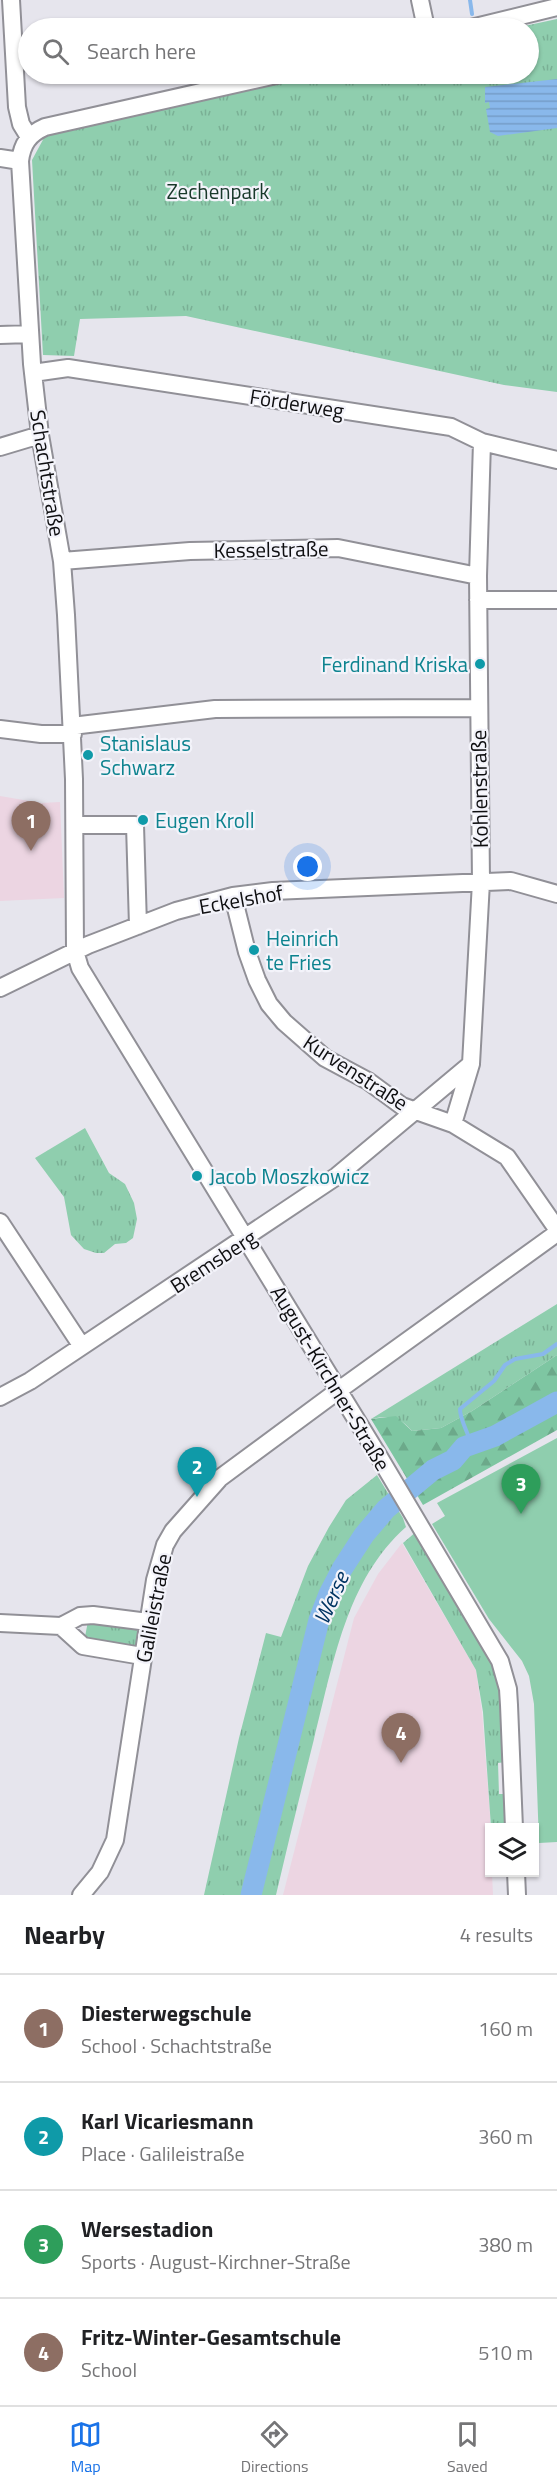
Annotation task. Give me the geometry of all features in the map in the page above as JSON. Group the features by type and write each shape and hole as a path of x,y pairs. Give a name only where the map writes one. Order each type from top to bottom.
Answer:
{"street":[{"path":"11,0 17,107 21,124 29,137 45,127 236,84"},
{"path":"420,0 424,18"},
{"path":"508,18 556,5"},
{"name":"Schachtstraße","path":"29,137 21,151 20,161 33,373 40,435 62,561 72,730 75,951"},
{"path":"0,158 20,161"},
{"path":"0,335 30,334"},
{"name":"Förderweg","path":"33,373 68,368 451,427 482,442 557,460"},
{"path":"0,447 40,435"},
{"name":"Kohlenstraße","path":"453,1124 471,1064 481,882 477,708 482,442"},
{"name":"Kesselstraße","path":"62,561 190,550 338,548 478,576"},
{"path":"478,600 557,600"},
{"path":"0,729 41,734 215,709 477,708"},
{"path":"75,825 135,825 138,926"},
{"name":"Eckelshof","path":"0,988 75,951 138,926 176,911 233,896 273,891 512,881 557,894"},
{"name":"Kurvenstraße","path":"233,896 247,952 257,980 269,1004 284,1022 325,1058 368,1081 402,1106 453,1124 507,1157 557,1231"},
{"name":"August-Kirchner-Straße","path":"75,951 80,968 339,1390 488,1639 504,1674 509,1705 514,1823"},
{"path":"416,1110 471,1064"},
{"name":"Bremsberg","path":"0,1396 30,1381 81,1345 246,1239 337,1176 416,1110"},
{"path":"0,1222 81,1345"},
{"name":"Galileistraße","path":"81,1895 100,1872 115,1840 148,1622 160,1559 173,1531 220,1478 557,1231"},
{"path":"0,1623 61,1626 87,1615 148,1622"},
{"path":"61,1626 83,1646 142,1656"},
{"path":"516,1877 518,1895"}],"shaded area":[{"path":"0,796 41,803 60,802 64,898 0,901"},
{"path":"402,1543 476,1670 482,1712 490,1814 490,1823 485,1823 485,1877 492,1877 493,1895 283,1895 354,1618 378,1574"}],"green space":[{"name":"Zechenpark","path":"557,19 557,392 504,385 186,316 80,319 74,356 43,355 32,160 45,136 275,84 539,84 539,23"},
{"path":"85,1128 109,1173 125,1184 134,1203 137,1219 133,1238 126,1243 115,1244 104,1253 84,1249 71,1235 64,1197 35,1158"},
{"path":"557,1304 557,1355 472,1411 441,1428 412,1431 403,1422 394,1418 371,1419"},
{"path":"557,1355 557,1430 423,1505 371,1419 396,1416 412,1431 441,1428 472,1411"},
{"path":"557,1438 557,1842 539,1843 534,1704 529,1676 522,1661 489,1619 432,1524 445,1516 437,1503"},
{"path":"377,1475 406,1527 386,1548 369,1572 345,1625 328,1682 276,1895 204,1895 239,1738 266,1633 281,1637 308,1566 329,1527 346,1500"},
{"path":"417,1531 484,1643 498,1676 502,1699 506,1762 498,1763 499,1794 507,1794 508,1823 491,1823 483,1712 476,1670 403,1543"},
{"path":"88,1621 141,1629 138,1650 84,1642"}],"water":[{"path":"557,79 557,128 498,136 490,132 486,109 490,108 489,102 485,103 485,87 539,84 539,81"}],"waterway":[{"path":"470,0 472,14"},
{"path":"471,1444 460,1409 494,1381 505,1365 515,1359 543,1354 557,1344"},
{"name":"Werse","path":"251,1895 319,1620 342,1569 364,1535 386,1509 433,1470 453,1460 464,1447 495,1436 557,1402"}],"place":[{"name":"Ferdinand Kriska","path":"480,664"},
{"name":"Stanislaus Schwarz","path":"88,755"},
{"name":"Eugen Kroll","path":"143,820"},
{"name":"Diesterwegschule","path":"31,851"},
{"name":"Heinrich te Fries","path":"254,950"},
{"name":"Jacob Moszkowicz","path":"197,1176"},
{"name":"Karl Vicariesmann","path":"197,1497"},
{"name":"Wersestadion","path":"521,1514"},
{"name":"Fritz-Winter-Gesamtschule","path":"401,1763"}]}
